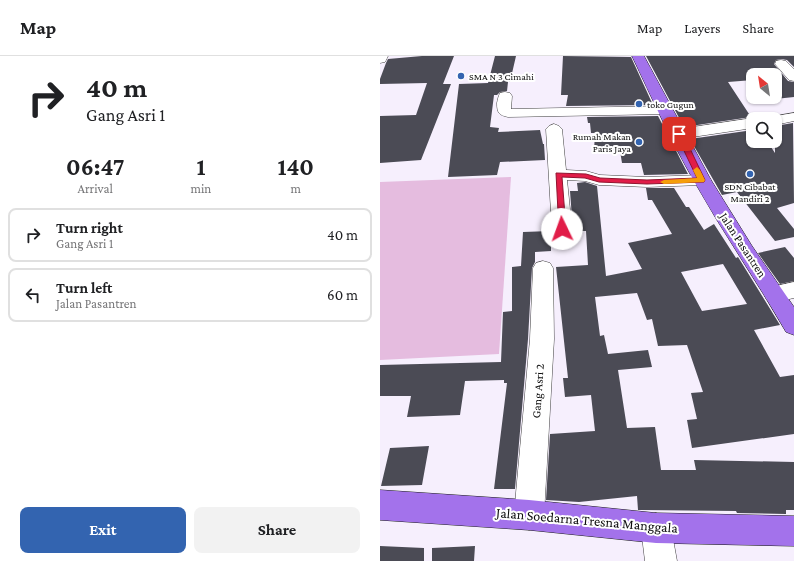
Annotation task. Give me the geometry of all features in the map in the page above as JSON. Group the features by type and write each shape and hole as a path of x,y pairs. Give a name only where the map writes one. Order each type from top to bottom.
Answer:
{"main road":[{"name":"Jalan Pasantren","path":"638,56 656,101 679,134 702,180 745,251 785,292 794,326"},
{"name":"Jalan Soedarna Tresna Manggala","path":"380,505 529,514 656,528 794,531"}],"street":[{"path":"781,64 794,77"},
{"path":"505,96 504,111 508,113 656,101"},
{"path":"782,119 794,117"},
{"path":"679,134 746,124"},
{"path":"554,129 559,174 562,229"},
{"path":"559,174 586,176 599,180 653,182 702,180"},
{"name":"Gang Asri 2","path":"529,514 542,339 543,268"},
{"path":"656,528 662,561"}],"shaded area":[{"path":"511,177 499,354 380,360 380,182"}],"building":[{"path":"422,56 454,56 443,84 451,84 421,160 380,163 380,116 416,115 427,83 380,84 380,79 386,63 388,59"},
{"path":"495,56 516,56 510,82 508,82 507,91 494,95 490,127 499,128 498,132 540,130 544,144 545,160 500,162 497,175 448,177 459,84 488,83"},
{"path":"563,56 631,57 653,105 566,106 568,95 561,95"},
{"path":"646,56 794,56 794,67 787,60 776,60 774,64 777,68 746,68 746,81 728,82 748,112 746,112 746,118 684,127"},
{"path":"782,74 788,81 794,82 794,97 782,98"},
{"path":"658,116 688,174 644,175 641,163 622,163 620,151 594,151 595,133 591,133 590,123 588,123 587,117"},
{"name":"SDN Cibabat Mandiri 2","path":"793,123 794,203 777,208 794,229 794,237 775,241 737,192 722,195 690,139 746,131 746,148 772,148 775,153 775,148 782,148 782,125"},
{"path":"585,182 597,186 606,276 642,269 628,243 672,234 652,200 648,200 646,188 674,188 686,207 689,207 704,230 714,224 736,258 738,257 780,325 754,330 780,377 794,375 794,434 692,448 687,420 697,419 691,393 703,392 687,345 658,346 652,319 647,320 637,293 595,297 600,336 604,335 608,354 648,350 652,367 618,370 627,428 655,427 661,470 696,470 694,460 794,462 794,510 786,510 786,514 737,513 736,511 638,510 637,496 579,502 546,500 550,434 595,431 591,395 565,397 563,378 568,378 556,267 588,265 586,231 573,231 570,191 578,191 577,183","holes":["723,264 747,304 702,311 681,272"]},
{"path":"551,231 551,251 535,252 535,262 532,268 528,339 515,489 494,489 507,383 504,383 504,380 465,381 460,415 407,417 411,396 380,396 380,365 501,362 503,312 512,311 512,267 521,266 523,232"},
{"path":"785,247 794,258 794,281 780,284 758,253"},
{"path":"429,446 422,485 381,486 390,448"},
{"path":"380,546 424,548 424,561 380,561"},
{"path":"475,546 474,561 432,561 432,548"}],"slow traffic":[{"path":"664,182 702,180 697,170"}],"place":[{"name":"SMA N 3 Cimahi","path":"461,76"},
{"name":"toko Gugun","path":"639,104"},
{"name":"Rumah Makan Paris Jaya","path":"639,142"},
{"name":"SDN Cibabat Mandiri 2","path":"750,174"}],"route":[{"path":"562,229 559,174 586,176 599,180 647,182 702,180 679,134"}]}
